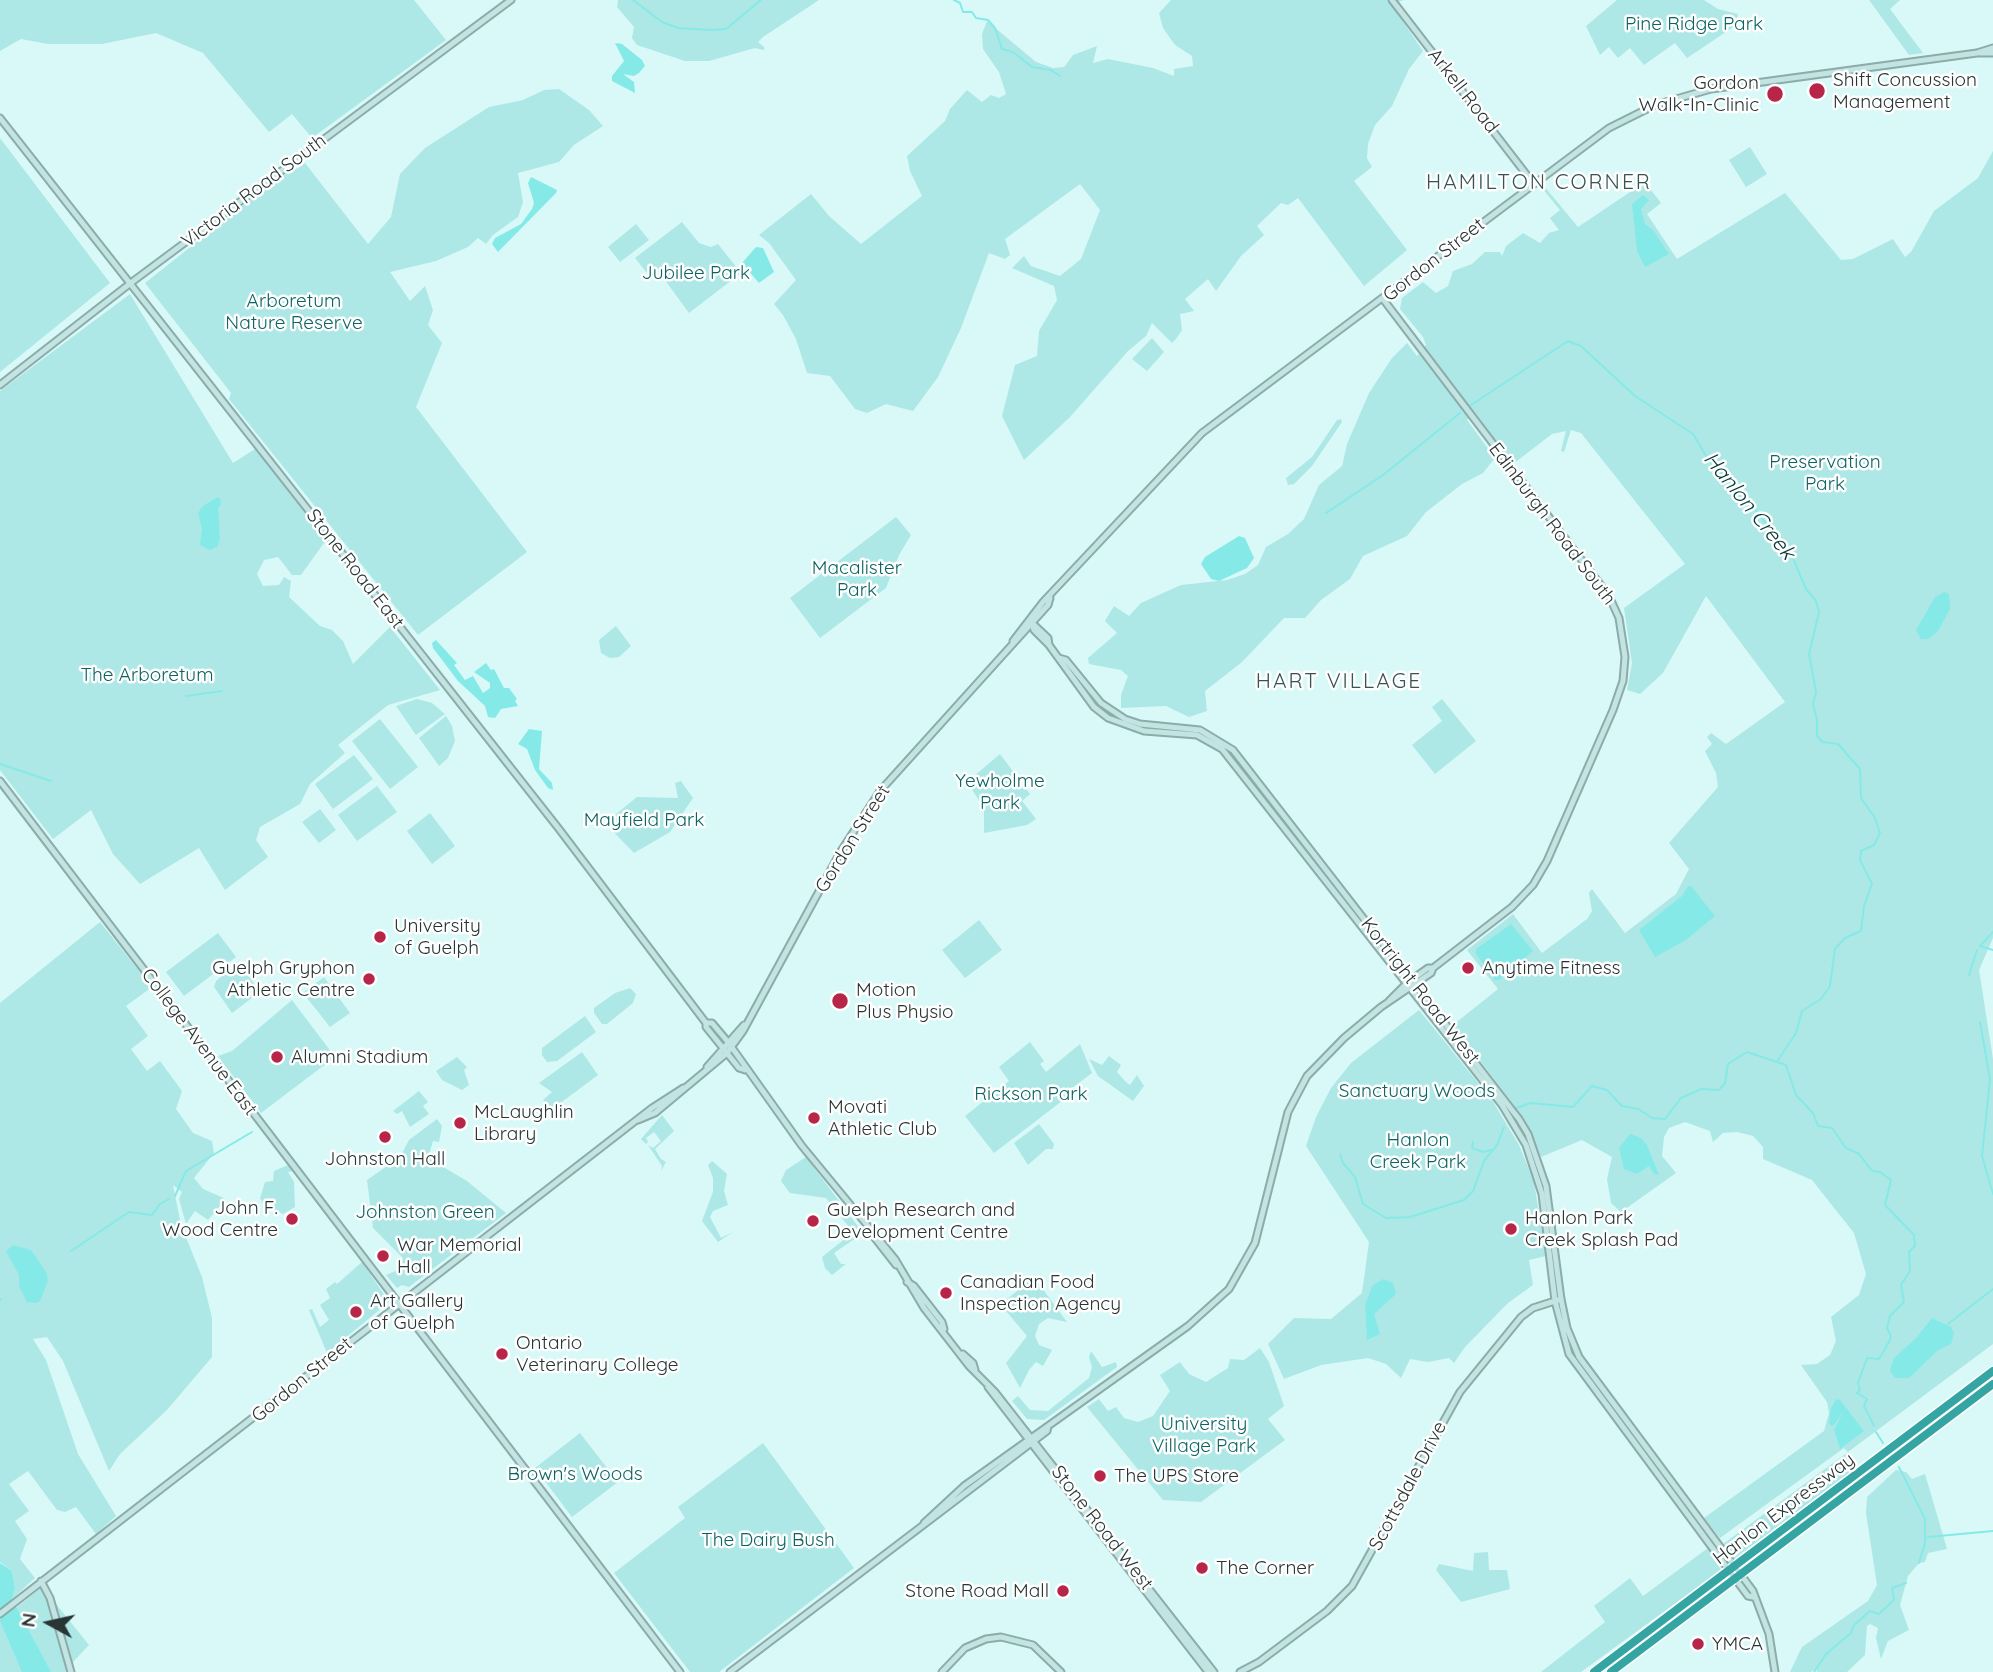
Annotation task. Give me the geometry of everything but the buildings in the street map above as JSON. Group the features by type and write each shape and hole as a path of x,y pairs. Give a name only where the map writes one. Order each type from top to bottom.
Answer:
{"highway":[{"name":"Hanlon Expressway","path":"1594,1672 1993,1371"},
{"name":"Hanlon Expressway","path":"1611,1672 1993,1384"}],"main road":[{"name":"Victoria Road South","path":"0,385 132,282 510,0"},
{"name":"Arkell Road","path":"1392,0 1533,183"},
{"name":"Gordon Street","path":"0,1614 246,1426 400,1302 638,1120 655,1113 725,1051 746,1023 841,851 880,791 1030,621 1048,605 1049,598 1202,433 1383,299 1533,183 1615,125 1676,98 1711,89 1993,48"},
{"name":"Gordon Street","path":"1977,52 1993,53"},
{"name":"Stone Road East","path":"0,118 132,282 725,1051"},
{"name":"Edinburgh Road South","path":"730,1672 1030,1440 1047,1431 1048,1426 1188,1326 1229,1289 1255,1243 1281,1137 1298,1090 1325,1054 1512,907 1538,878 1613,710 1624,675 1624,642 1619,618 1604,588 1383,299"},
{"name":"Kortright Road West","path":"1030,621 1034,630 1049,645 1094,707 1108,718 1144,731 1197,735 1223,749 1528,1134 1546,1186 1558,1300 1584,1366 1732,1568 1753,1591 1753,1597 1767,1626 1775,1672"},
{"name":"College Avenue East","path":"0,781 680,1672"},
{"name":"Stone Road East","path":"706,1023 712,1023 729,1044"},
{"name":"Stone Road West","path":"729,1044 745,1070 895,1259 907,1282 1068,1486 1175,1631 1214,1672"},
{"name":"Stone Road West","path":"725,1051 738,1068 745,1070"},
{"name":"Scottsdale Drive","path":"1240,1672 1247,1671 1327,1611 1352,1586 1461,1392 1521,1317 1533,1308 1558,1300"},
{"name":"Stone Road West","path":"1030,1440 1060,1484 1183,1632 1208,1672"},
{"path":"1060,1484 1068,1486"},
{"path":"41,1581 50,1598 71,1672"},
{"path":"1175,1631 1183,1632"},
{"path":"942,1672 952,1658 969,1646 1001,1637 1033,1646 1061,1672"}],"green space":[{"path":"0,0 414,0 446,40 312,138 292,114 269,132 203,53 156,33 102,44 48,44 21,39 0,51"},
{"path":"618,0 819,0 763,37 758,42 765,48 763,50 755,48 709,61 685,61 637,45 632,38 634,27 617,7"},
{"path":"1171,0 1404,0 1391,4 1423,51 1409,69 1392,106 1375,125 1368,144 1367,158 1372,167 1354,181 1407,250 1364,286 1298,198 1288,205 1281,203 1257,226 1264,235 1241,256 1216,291 1208,279 1185,299 1194,311 1180,314 1182,330 1172,343 1152,323 1146,336 1128,351 1070,417 1024,460 1002,416 1015,365 1037,356 1039,331 1057,300 1054,286 1012,268 1024,256 1031,266 1060,276 1081,259 1100,210 1080,184 1005,239 1010,255 1005,259 989,253 961,328 938,377 913,411 886,404 867,413 855,409 830,376 807,373 796,339 774,304 796,280 769,243 759,235 811,194 829,216 861,244 922,196 910,171 907,156 945,121 950,109 967,90 982,102 991,95 999,98 1006,94 999,72 983,49 982,34 987,21 1036,62 1053,68 1064,67 1073,55 1097,46 1093,63 1108,59 1153,68 1174,76 1174,69 1193,66 1192,56 1175,45 1163,28 1159,13"},
{"name":"Pine Ridge Park","path":"1617,0 1704,0 1718,9 1738,14 1735,26 1687,58 1675,43 1644,65 1630,48 1618,58 1609,47 1600,55 1586,26"},
{"path":"1869,0 1900,0 1890,9 1923,53 1909,55"},
{"name":"Arboretum Nature Reserve","path":"559,89 589,110 603,126 574,145 559,162 518,173 523,202 518,217 493,235 486,244 478,238 468,247 436,261 390,272 410,301 425,286 433,310 428,325 442,343 416,407 527,552 418,635 229,399 231,393 145,283 294,165 297,169 305,163 368,244 391,217 400,174 425,148 489,107 523,100 544,90"},
{"path":"0,138 110,283 0,372"},
{"path":"1750,147 1767,174 1746,187 1729,160"},
{"name":"Preservation Park","path":"1993,151 1993,938 1979,970 1993,1059 1993,1344 1848,1452 1844,1448 1720,1538 1704,1518 1824,1431 1829,1413 1827,1402 1801,1365 1817,1364 1830,1355 1836,1341 1831,1317 1859,1295 1866,1274 1854,1233 1812,1180 1763,1159 1763,1147 1753,1136 1737,1132 1723,1133 1713,1142 1710,1131 1685,1122 1669,1128 1664,1137 1662,1156 1676,1173 1621,1212 1611,1203 1607,1179 1612,1157 1582,1140 1541,1157 1523,1117 1453,1025 1498,989 1467,950 1513,914 1542,953 1587,919 1592,911 1589,893 1592,889 1625,933 1676,894 1689,869 1669,843 1718,787 1716,773 1705,751 1712,744 1707,737 1711,733 1726,744 1785,702 1706,596 1663,673 1640,694 1627,690 1632,663 1624,608 1685,564 1581,433 1571,430 1564,452 1561,451 1566,431 1552,434 1513,464 1474,411 1467,420 1495,458 1483,473 1462,484 1426,512 1407,536 1363,556 1350,579 1321,600 1305,618 1284,618 1242,662 1205,691 1207,711 1189,717 1166,706 1121,708 1121,695 1128,676 1121,670 1089,664 1088,658 1117,633 1105,621 1114,606 1129,616 1141,603 1181,585 1227,580 1245,574 1258,565 1266,547 1288,534 1304,519 1319,485 1342,466 1347,444 1369,393 1392,358 1407,343 1417,356 1426,345 1423,337 1400,309 1402,298 1423,282 1436,293 1448,286 1453,271 1472,264 1485,252 1500,252 1502,256 1506,246 1523,233 1540,243 1549,233 1559,230 1550,218 1560,210 1542,188 1544,186 1578,227 1645,182 1661,203 1647,214 1677,259 1785,193 1841,260 1853,259 1893,239 1905,257 1911,252 1934,211 1978,178"},
{"name":"Jubilee Park","path":"682,222 699,243 711,247 718,244 741,273 689,313 662,276 654,271 647,273 635,258"},
{"path":"636,224 649,240 620,262 608,247"},
{"name":"The Arboretum","path":"130,294 233,463 255,449 326,540 301,575 292,575 278,557 264,560 257,574 263,586 279,585 284,577 291,581 289,597 320,626 332,630 343,641 353,664 390,627 440,690 388,705 338,745 345,753 310,784 300,804 260,827 256,840 268,857 225,890 199,848 140,884 113,854 91,810 53,839 0,770 0,391"},
{"path":"1152,338 1164,352 1147,371 1132,359"},
{"path":"1341,419 1342,422 1312,466 1294,484 1288,485 1286,478 1312,457 1337,420"},
{"name":"Macalister Park","path":"896,517 911,535 899,555 886,588 820,638 790,598"},
{"path":"616,626 631,646 619,657 610,658 601,653 599,640"},
{"path":"417,699 432,703 445,714 416,735 396,706"},
{"path":"1442,699 1476,741 1435,774 1412,745 1442,721 1432,707"},
{"path":"446,716 452,726 455,741 448,758 439,766 419,738"},
{"path":"380,719 418,767 390,789 352,741"},
{"name":"Yewholme Park","path":"1000,754 1030,794 1022,801 1036,819 1027,825 984,833 984,808 967,782"},
{"path":"354,755 373,779 333,809 315,784"},
{"name":"Mayfield Park","path":"681,781 693,798 670,832 634,853 605,823 637,797 678,798 675,783"},
{"path":"377,786 397,812 357,841 338,815"},
{"path":"320,809 336,830 319,843 302,822"},
{"path":"430,813 455,846 432,864 407,831"},
{"path":"979,920 1002,950 965,978 942,950"},
{"path":"100,922 152,987 126,1006 148,1036 131,1049 147,1071 160,1061 182,1091 176,1109 193,1133 212,1141 214,1153 194,1178 203,1189 226,1199 208,1220 195,1211 186,1224 179,1199 182,1192 173,1185 181,1225 202,1277 212,1318 212,1357 167,1410 120,1454 109,1471 63,1361 47,1337 33,1339 46,1360 78,1454 116,1516 96,1534 76,1507 65,1512 57,1510 28,1471 9,1484 29,1511 15,1521 27,1539 20,1559 35,1578 12,1599 15,1588 12,1571 0,1562 0,1003"},
{"path":"218,933 236,957 184,996 166,972"},
{"path":"239,962 260,992 232,1013 214,987 216,981"},
{"path":"324,977 350,1013 330,1027 303,993"},
{"path":"630,988 636,994 633,1003 607,1024 602,1024 594,1013 594,1008 615,993"},
{"name":"Alumni Stadium","path":"292,1000 335,1057 261,1113 218,1056 232,1051"},
{"name":"Hanlon Creek Park","path":"1419,1010 1492,1100 1519,1145 1534,1182 1546,1256 1529,1260 1533,1285 1508,1303 1465,1347 1454,1363 1449,1358 1428,1362 1410,1359 1401,1378 1386,1364 1368,1358 1321,1365 1284,1379 1268,1344 1294,1318 1331,1319 1362,1293 1369,1242 1306,1146 1316,1117 1331,1088 1351,1063"},
{"path":"585,1016 596,1032 557,1061 547,1062 542,1055 542,1048"},
{"name":"Rickson Park","path":"1030,1042 1044,1061 1040,1064 1046,1072 1080,1044 1092,1073 1064,1094 1066,1098 994,1153 965,1116 1009,1081 999,1067"},
{"path":"582,1052 598,1075 551,1110 543,1100 552,1092 539,1083"},
{"path":"1109,1056 1121,1065 1117,1072 1126,1082 1130,1085 1137,1075 1144,1086 1133,1101 1098,1076 1089,1059 1102,1065"},
{"path":"457,1057 467,1067 464,1070 469,1085 462,1090 442,1080 436,1071"},
{"path":"419,1091 428,1102 423,1106 429,1114 410,1127 402,1111 397,1114 393,1111"},
{"path":"662,1115 674,1131 655,1149 666,1162 661,1171 662,1166 648,1145 653,1148 661,1141 654,1132 646,1138 646,1144 641,1139"},
{"name":"Johnston Green","path":"437,1119 442,1126 439,1142 433,1141 428,1158 467,1181 506,1213 409,1287 402,1285 397,1288 386,1275 398,1270 403,1258 373,1228 367,1180 400,1157 409,1140"},
{"path":"1039,1124 1054,1144 1053,1149 1046,1149 1028,1165 1014,1143"},
{"path":"806,1157 863,1233 834,1253 841,1264 846,1264 832,1275 825,1268 822,1257 846,1238 849,1227 826,1198 790,1193 781,1181 786,1170"},
{"path":"712,1161 727,1174 724,1191 728,1205 713,1211 710,1217 721,1238 733,1232 718,1242 702,1221 713,1192 713,1178 708,1165"},
{"path":"288,1165 293,1171 288,1172 294,1182 295,1207 283,1214 264,1205 260,1198 265,1182 273,1181 274,1171"},
{"path":"362,1262 389,1302 327,1353 309,1310 312,1309 320,1327 329,1320 320,1305 330,1298 326,1289 335,1282 337,1284"},
{"path":"1034,1277 1067,1322 1048,1318 1039,1324 1035,1336 1039,1345 1052,1350 1043,1366 1036,1362 1029,1370 1020,1388 1006,1363 1027,1336 1006,1311 995,1309"},
{"name":"University Village Park","path":"1260,1348 1269,1362 1284,1406 1268,1419 1285,1440 1201,1502 1163,1500 1087,1407 1099,1399 1108,1411 1116,1407 1124,1418 1138,1422 1153,1416 1170,1391 1160,1375 1180,1362 1189,1374 1206,1382 1228,1368 1230,1359 1244,1360"},
{"path":"1091,1351 1102,1367 1116,1362 1117,1367 1044,1420 1027,1419 1012,1401 1018,1396 1030,1410 1048,1411 1089,1378 1092,1367 1089,1357"},
{"name":"Brown's Woods","path":"580,1433 618,1482 572,1517 535,1468"},
{"name":"The Dairy Bush","path":"763,1443 854,1568 719,1672 690,1672 614,1573 685,1518 678,1507"},
{"path":"1848,1452 1858,1467 1734,1559 1723,1544"},
{"path":"1896,1470 1906,1472 1912,1479 1925,1474 1947,1549 1928,1553 1925,1562 1919,1563 1908,1576 1900,1605 1909,1630 1888,1641 1881,1659 1876,1638 1878,1628 1870,1624 1867,1626 1865,1655 1847,1672 1817,1672 1816,1669 1811,1672 1790,1672 1802,1647 1868,1601 1877,1585 1866,1513 1867,1497"},
{"path":"1708,1548 1721,1570 1581,1672 1541,1672 1605,1622 1594,1606 1630,1578 1643,1596"},
{"path":"1488,1552 1489,1570 1507,1570 1510,1589 1461,1602 1436,1570 1439,1564 1473,1571 1474,1553"},
{"path":"41,1588 48,1600 68,1672 0,1672 0,1621"},
{"path":"52,1599 89,1645 73,1662 69,1659"}],"shaded area":[{"path":"615,43 622,44 642,60 645,66 634,76 623,74 634,82 635,93 612,81 612,76 624,61"},
{"path":"531,177 557,190 556,193 498,252 492,244 495,238 521,224 532,209 534,203 528,183"},
{"path":"1643,195 1649,200 1641,209 1645,224 1653,230 1669,254 1645,267 1637,251 1632,204"},
{"path":"756,247 763,248 774,272 759,283 742,263"},
{"path":"220,498 221,505 218,508 220,539 217,547 210,550 200,545 202,529 198,513 203,506"},
{"path":"1239,536 1245,538 1254,558 1247,568 1219,581 1211,579 1201,564 1205,557"},
{"path":"1944,592 1949,594 1950,609 1938,631 1928,639 1921,639 1916,630 1935,597"},
{"path":"436,640 457,663 454,665 465,680 473,676 483,693 490,688 490,683 474,672 486,663 491,670 494,669 504,688 509,688 517,699 515,701 518,706 501,709 495,718 488,717 485,706 458,681 433,648 432,643"},
{"path":"529,729 542,731 539,769 552,783 553,790 548,788 535,770 527,749 518,744"},
{"path":"1688,886 1691,886 1715,916 1686,940 1655,957 1639,930 1682,896"},
{"path":"1511,924 1533,951 1499,980 1495,980 1476,954 1476,949"},
{"path":"1630,1134 1641,1138 1647,1145 1659,1175 1654,1174 1649,1166 1637,1174 1624,1169 1619,1148"},
{"path":"13,1245 31,1250 46,1272 48,1281 40,1301 36,1303 27,1302 19,1286 19,1275 6,1251"},
{"path":"1383,1279 1393,1283 1396,1294 1374,1314 1380,1334 1367,1340 1365,1305 1372,1286"},
{"path":"1932,1318 1951,1327 1954,1333 1951,1344 1937,1351 1909,1378 1895,1378 1890,1371 1894,1358 1916,1338"},
{"path":"1836,1399 1840,1400 1864,1431 1840,1449 1834,1430 1843,1412 1834,1425 1829,1423 1831,1408"},
{"path":"0,1563 12,1571 15,1588 12,1599 51,1672 22,1672 0,1621"}],"waterway":[{"path":"633,0 662,22 678,28 710,30 726,29 761,0"},
{"path":"954,0 960,3 963,12 972,12 976,18 988,20 995,28 1002,49 1013,52 1032,67 1051,70 1060,76"},
{"name":"Hanlon Creek","path":"1471,405 1568,341 1581,346 1635,396 1693,434 1708,459 1742,493 1792,556 1806,589 1816,601 1819,612 1809,654 1816,692 1813,704 1817,736 1823,742 1838,744 1860,769 1861,798 1875,818 1880,833 1874,845 1861,851 1860,860 1872,884 1864,906 1861,931 1845,938 1835,949 1830,986 1821,999 1802,1011 1796,1033 1778,1060"},
{"name":"Hanlon Creek","path":"1326,513 1383,475 1460,413"},
{"path":"186,696 222,691"},
{"path":"0,764 51,781"},
{"path":"1993,932 1980,946 1993,950"},
{"path":"1969,975 1977,950"},
{"path":"1980,1022 1990,1079 1982,1156 1993,1194"},
{"name":"Hanlon Creek","path":"1747,1052 1786,1065 1796,1095 1813,1113 1818,1126 1832,1128 1846,1148 1859,1154 1872,1171 1880,1172 1891,1180 1885,1205 1914,1235 1915,1246 1909,1252 1910,1271 1901,1285 1904,1302 1890,1316 1887,1328 1891,1336 1889,1342 1879,1359 1867,1358 1858,1383 1860,1390 1857,1393 1867,1399 1864,1406 1874,1426"},
{"path":"1516,1108 1531,1103 1573,1107 1592,1086 1607,1090 1622,1106 1638,1109 1652,1118 1665,1119 1681,1098 1701,1089 1719,1090 1725,1083 1728,1064 1745,1053"},
{"path":"1340,1154 1343,1163 1355,1177 1363,1204 1386,1218 1410,1217 1464,1200 1473,1191 1484,1161 1497,1145 1504,1127"},
{"path":"175,1196 186,1171 252,1132"},
{"path":"1473,1142 1472,1148 1483,1152 1491,1150"},
{"path":"71,1251 129,1212 152,1215 160,1204 169,1199"},
{"path":"1948,1324 1993,1289"},
{"name":"Hanlon Creek","path":"1876,1432 1883,1443"},
{"name":"Hanlon Creek","path":"1899,1467 1925,1519 1925,1543 1919,1563"},
{"path":"1928,1537 1993,1531"},
{"name":"Hanlon Creek","path":"1814,1672 1826,1654 1851,1633 1854,1625 1870,1611 1879,1614 1894,1600 1892,1588 1906,1583"}],"place":[{"name":"Shift Concussion Management","path":"1817,91"},
{"name":"Gordon Walk-In-Clinic","path":"1775,94"},
{"name":"University of Guelph","path":"380,937"},
{"name":"Anytime Fitness","path":"1468,968"},
{"name":"Guelph Gryphon Athletic Centre","path":"369,979"},
{"name":"Motion Plus Physio","path":"840,1001"},
{"name":"Alumni Stadium","path":"277,1057"},
{"name":"Movati Athletic Club","path":"814,1118"},
{"name":"McLaughlin Library","path":"460,1123"},
{"name":"Johnston Hall","path":"385,1137"},
{"name":"John F. Wood Centre","path":"292,1219"},
{"name":"Guelph Research and Development Centre","path":"813,1221"},
{"name":"Hanlon Park Creek Splash Pad","path":"1511,1229"},
{"name":"War Memorial Hall","path":"383,1256"},
{"name":"Canadian Food Inspection Agency","path":"946,1293"},
{"name":"Art Gallery of Guelph","path":"356,1312"},
{"name":"Ontario Veterinary College","path":"502,1354"},
{"name":"The UPS Store","path":"1100,1476"},
{"name":"The Corner","path":"1202,1568"},
{"name":"Stone Road Mall","path":"1063,1591"},
{"name":"YMCA","path":"1698,1644"}],"district":[{"name":"HAMILTON CORNER","path":"1539,183"},
{"name":"HART VILLAGE","path":"1339,682"}],"park label":[{"name":"Sanctuary Woods","path":"1417,1091"}]}
